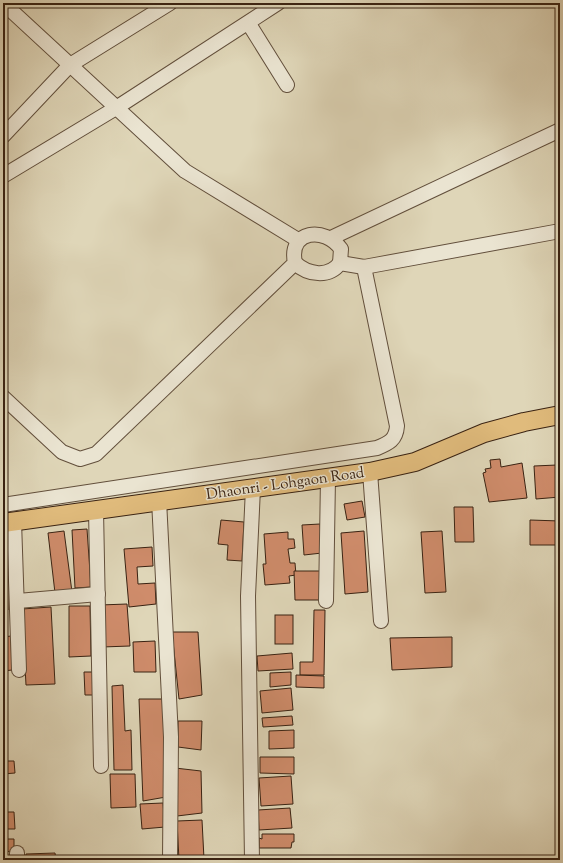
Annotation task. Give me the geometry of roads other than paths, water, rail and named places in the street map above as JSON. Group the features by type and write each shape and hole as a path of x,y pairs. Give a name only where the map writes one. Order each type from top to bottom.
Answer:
{"main road":[{"name":"Dhaonri - Lohgaon Road","path":"8,522 370,472 415,462 484,433 524,422 560,415"}],"street":[{"path":"3,3 185,171 298,240"},
{"path":"3,136 70,65 170,3"},
{"path":"3,176 116,108 249,24 278,3"},
{"path":"249,24 287,85"},
{"path":"331,238 560,130"},
{"path":"340,263 364,267 560,231"},
{"path":"309,235 324,235 331,238 341,249 340,263 336,269 321,273 303,271 295,263 293,253 294,246 298,240 309,235"},
{"path":"3,397 62,452 80,459 96,454 295,263"},
{"path":"3,505 377,448 390,442 396,435 397,426 364,267"},
{"path":"370,472 381,621"},
{"path":"326,601 328,478"},
{"path":"252,860 248,596 253,488"},
{"path":"159,500 171,736 170,860"},
{"path":"96,510 101,766"},
{"path":"8,522 18,601 19,670"},
{"path":"18,601 98,594"}]}
